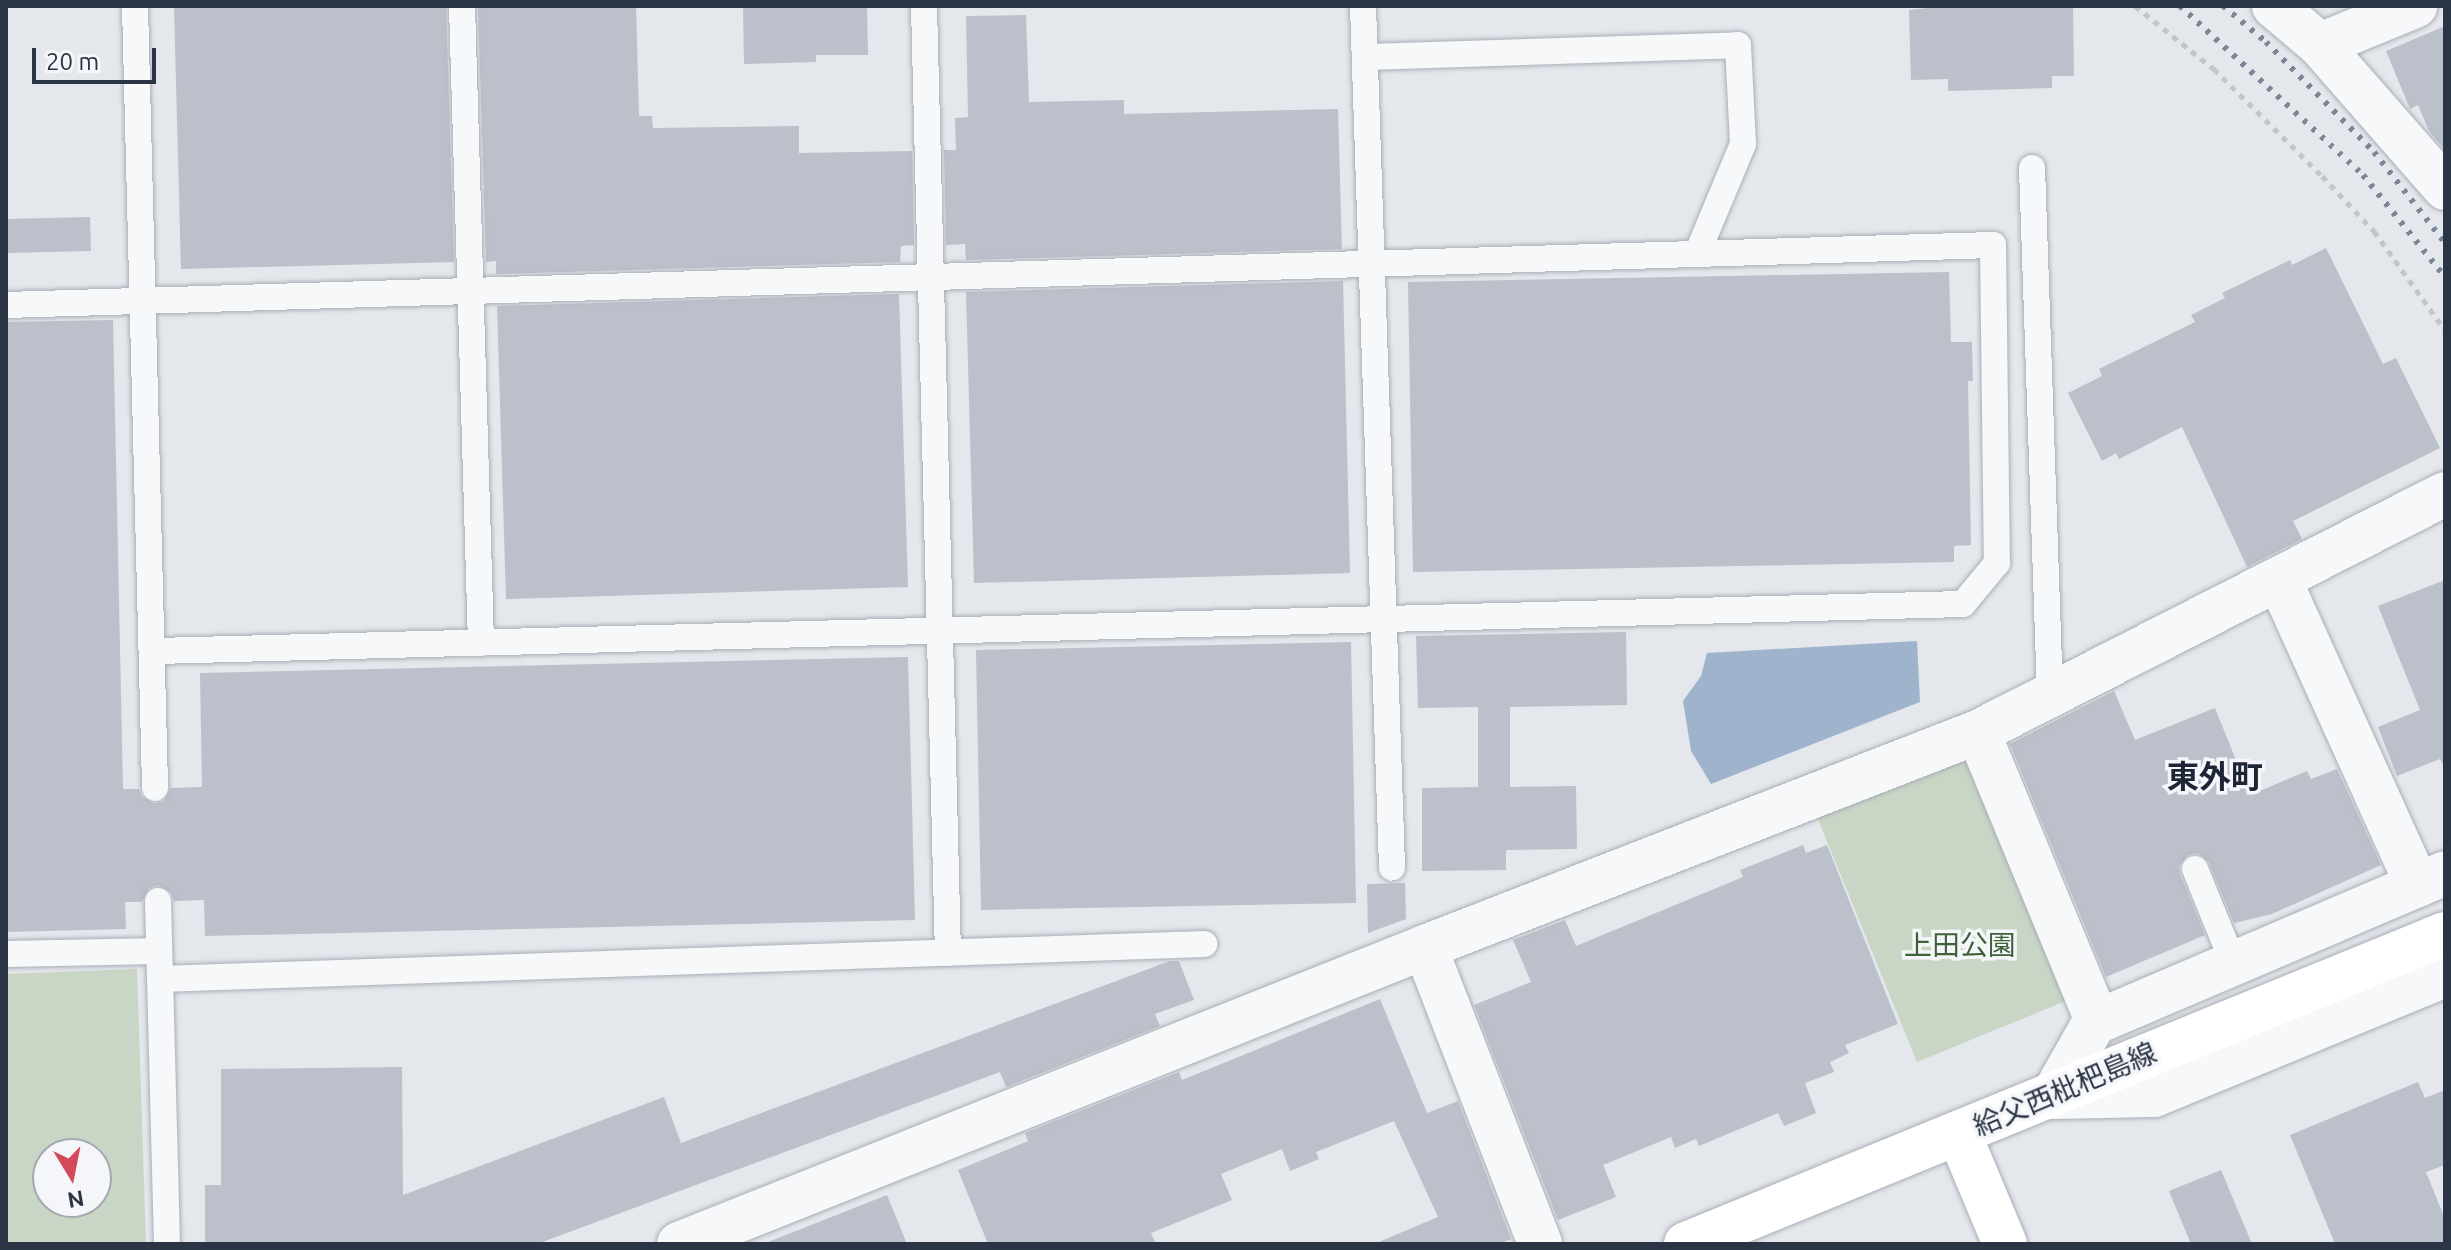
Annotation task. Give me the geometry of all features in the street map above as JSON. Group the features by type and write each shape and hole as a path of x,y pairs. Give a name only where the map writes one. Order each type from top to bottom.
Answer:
{"main road":[{"name":"給父西枇杷島線","path":"1686,1244 2445,934"},
{"path":"1959,1134 2005,1244"}],"street":[{"path":"2274,6 2320,45 2445,188"},
{"path":"2320,45 2415,6"},
{"path":"679,1244 1425,947 1978,732 2445,494"},
{"path":"2052,1097 2097,1021 2431,879 2279,579"},
{"path":"1978,732 2097,1021"},
{"path":"1425,947 1540,1244"},
{"path":"2052,1097 2154,1095 2445,975"}],"lane":[{"path":"135,6 155,788"},
{"path":"462,6 481,643"},
{"path":"924,6 948,953"},
{"path":"1363,6 1392,868"},
{"path":"1365,57 1738,45 1743,144 1697,254"},
{"path":"2032,168 2050,695"},
{"path":"6,305 1993,245 1997,563 1963,604 152,651"},
{"path":"2195,869 2234,965"},
{"path":"158,901 167,1244"},
{"path":"160,979 1204,944"},
{"path":"6,954 159,951"}],"path":[{"path":"2135,6 2214,69 2322,176 2374,231 2445,330"}],"green space":[{"name":"上田公園","path":"1958,760 1976,764 2073,998 1917,1062 1817,817"},
{"path":"137,969 146,1244 6,1244 6,974"}],"water":[{"path":"1917,641 1920,702 1711,784 1691,751 1683,701 1701,676 1707,653"}],"building":[{"path":"174,6 446,6 454,262 181,269"},
{"path":"478,6 636,6 639,116 652,116 653,128 799,126 799,153 912,151 914,245 901,246 900,262 496,274 496,261 486,262"},
{"path":"743,6 867,6 868,55 816,55 816,62 744,64"},
{"path":"1948,6 2073,6 2074,76 2052,76 2052,88 1948,91 1948,79 1911,80 1909,10"},
{"path":"1026,15 1029,102 1124,100 1124,114 1338,109 1342,249 966,260 965,244 946,245 944,150 956,150 955,118 968,117 966,16"},
{"path":"2445,26 2445,150 2429,131 2418,105 2410,109 2386,51"},
{"path":"90,217 91,251 6,253 6,219"},
{"path":"2326,248 2383,364 2396,358 2440,448 2293,521 2302,539 2247,567 2182,427 2119,459 2116,453 2102,461 2068,393 2102,376 2099,369 2195,322 2191,315 2225,298 2222,293 2290,260 2292,265"},
{"path":"1949,272 1951,342 1972,342 1973,381 1968,381 1971,545 1954,546 1954,562 1413,572 1408,282"},
{"path":"1343,281 1350,573 974,583 966,292"},
{"path":"899,294 908,587 506,599 497,306"},
{"path":"113,320 123,789 139,789 142,797 155,804 164,801 171,788 202,787 200,673 908,657 915,920 205,936 204,900 174,901 171,892 158,885 149,888 142,902 125,902 126,929 6,932 6,322"},
{"path":"2445,580 2445,768 2440,759 2397,776 2378,727 2420,710 2378,606"},
{"path":"1626,632 1627,705 1510,707 1510,787 1576,786 1577,849 1506,850 1506,870 1422,871 1422,788 1478,787 1478,707 1418,708 1416,636"},
{"path":"1351,642 1356,903 981,910 976,650"},
{"path":"2114,691 2135,740 2215,708 2250,795 2307,771 2311,779 2337,769 2381,865 2272,914 2234,923 2209,862 2198,853 2188,855 2179,866 2180,874 2205,935 2106,977 2010,744"},
{"path":"1803,845 1806,853 1827,845 1898,1024 1845,1045 1849,1053 1830,1062 1834,1072 1805,1083 1816,1113 1784,1126 1778,1113 1699,1146 1696,1139 1675,1148 1671,1137 1603,1165 1616,1197 1558,1220 1474,1005 1531,982 1513,940 1565,920 1576,946 1743,877 1740,870"},
{"path":"1405,883 1406,919 1368,933 1367,884"},
{"path":"1170,961 1179,961 1194,1000 1155,1014 1160,1026 1006,1087 1000,1072 537,1244 205,1244 205,1185 221,1185 221,1069 402,1067 403,1195 664,1097 681,1143"},
{"path":"1380,999 1427,1113 1458,1101 1511,1239 1499,1244 1374,1244 1438,1217 1394,1121 1316,1152 1319,1159 1290,1171 1282,1149 1221,1174 1232,1200 1151,1233 1156,1244 988,1244 958,1170 1028,1141 1025,1133 1179,1072 1182,1080"},
{"path":"2418,1082 2425,1098 2445,1090 2445,1165 2426,1172 2445,1219 2445,1244 2335,1244 2290,1135"},
{"path":"2221,1170 2252,1244 2191,1244 2169,1191"},
{"path":"887,1195 907,1244 768,1242"}],"railway":[{"path":"2180,6 2363,175 2445,277"},
{"path":"2223,6 2266,42 2374,152 2445,243"}],"district":[{"name":"東外町","path":"2215,776"}]}
